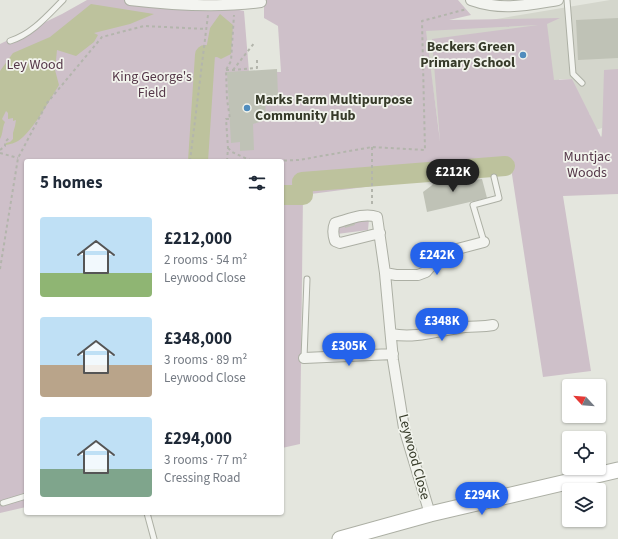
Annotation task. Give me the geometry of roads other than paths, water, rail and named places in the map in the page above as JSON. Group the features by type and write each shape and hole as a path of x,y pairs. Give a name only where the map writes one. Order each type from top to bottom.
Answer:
{"street":[{"path":"130,0 165,4 235,5 261,2"},
{"path":"471,0 486,5 500,7 516,7 558,0"},
{"name":"Leywood Close","path":"380,232 340,243 335,241 333,227 335,224 365,216 377,217 380,232 385,274 392,354 404,428 430,514"},
{"path":"385,274 418,276 426,272 442,253 484,242"},
{"path":"391,334 403,337 466,327 482,328 493,325"},
{"path":"304,358 392,354"},
{"path":"340,539 430,514 618,470"}],"lane":[{"path":"10,41 21,37 30,31 63,0"},
{"path":"567,0 573,74 582,83"},
{"path":"484,242 473,205 499,198 494,177"},
{"path":"304,358 307,280"},
{"path":"3,503 24,497"},
{"path":"148,515 154,539"}],"waterway":[{"path":"198,159 205,55"},
{"path":"284,195 303,195 302,182 505,166"}],"place":[{"name":"Beckers Green Primary School","path":"523,55"},
{"name":"Marks Farm Multipurpose Community Hub","path":"247,108"}],"park label":[{"name":"Ley Wood","path":"35,65"},
{"name":"King George's Field","path":"152,86"},
{"name":"Muntjac Woods","path":"587,166"}]}
